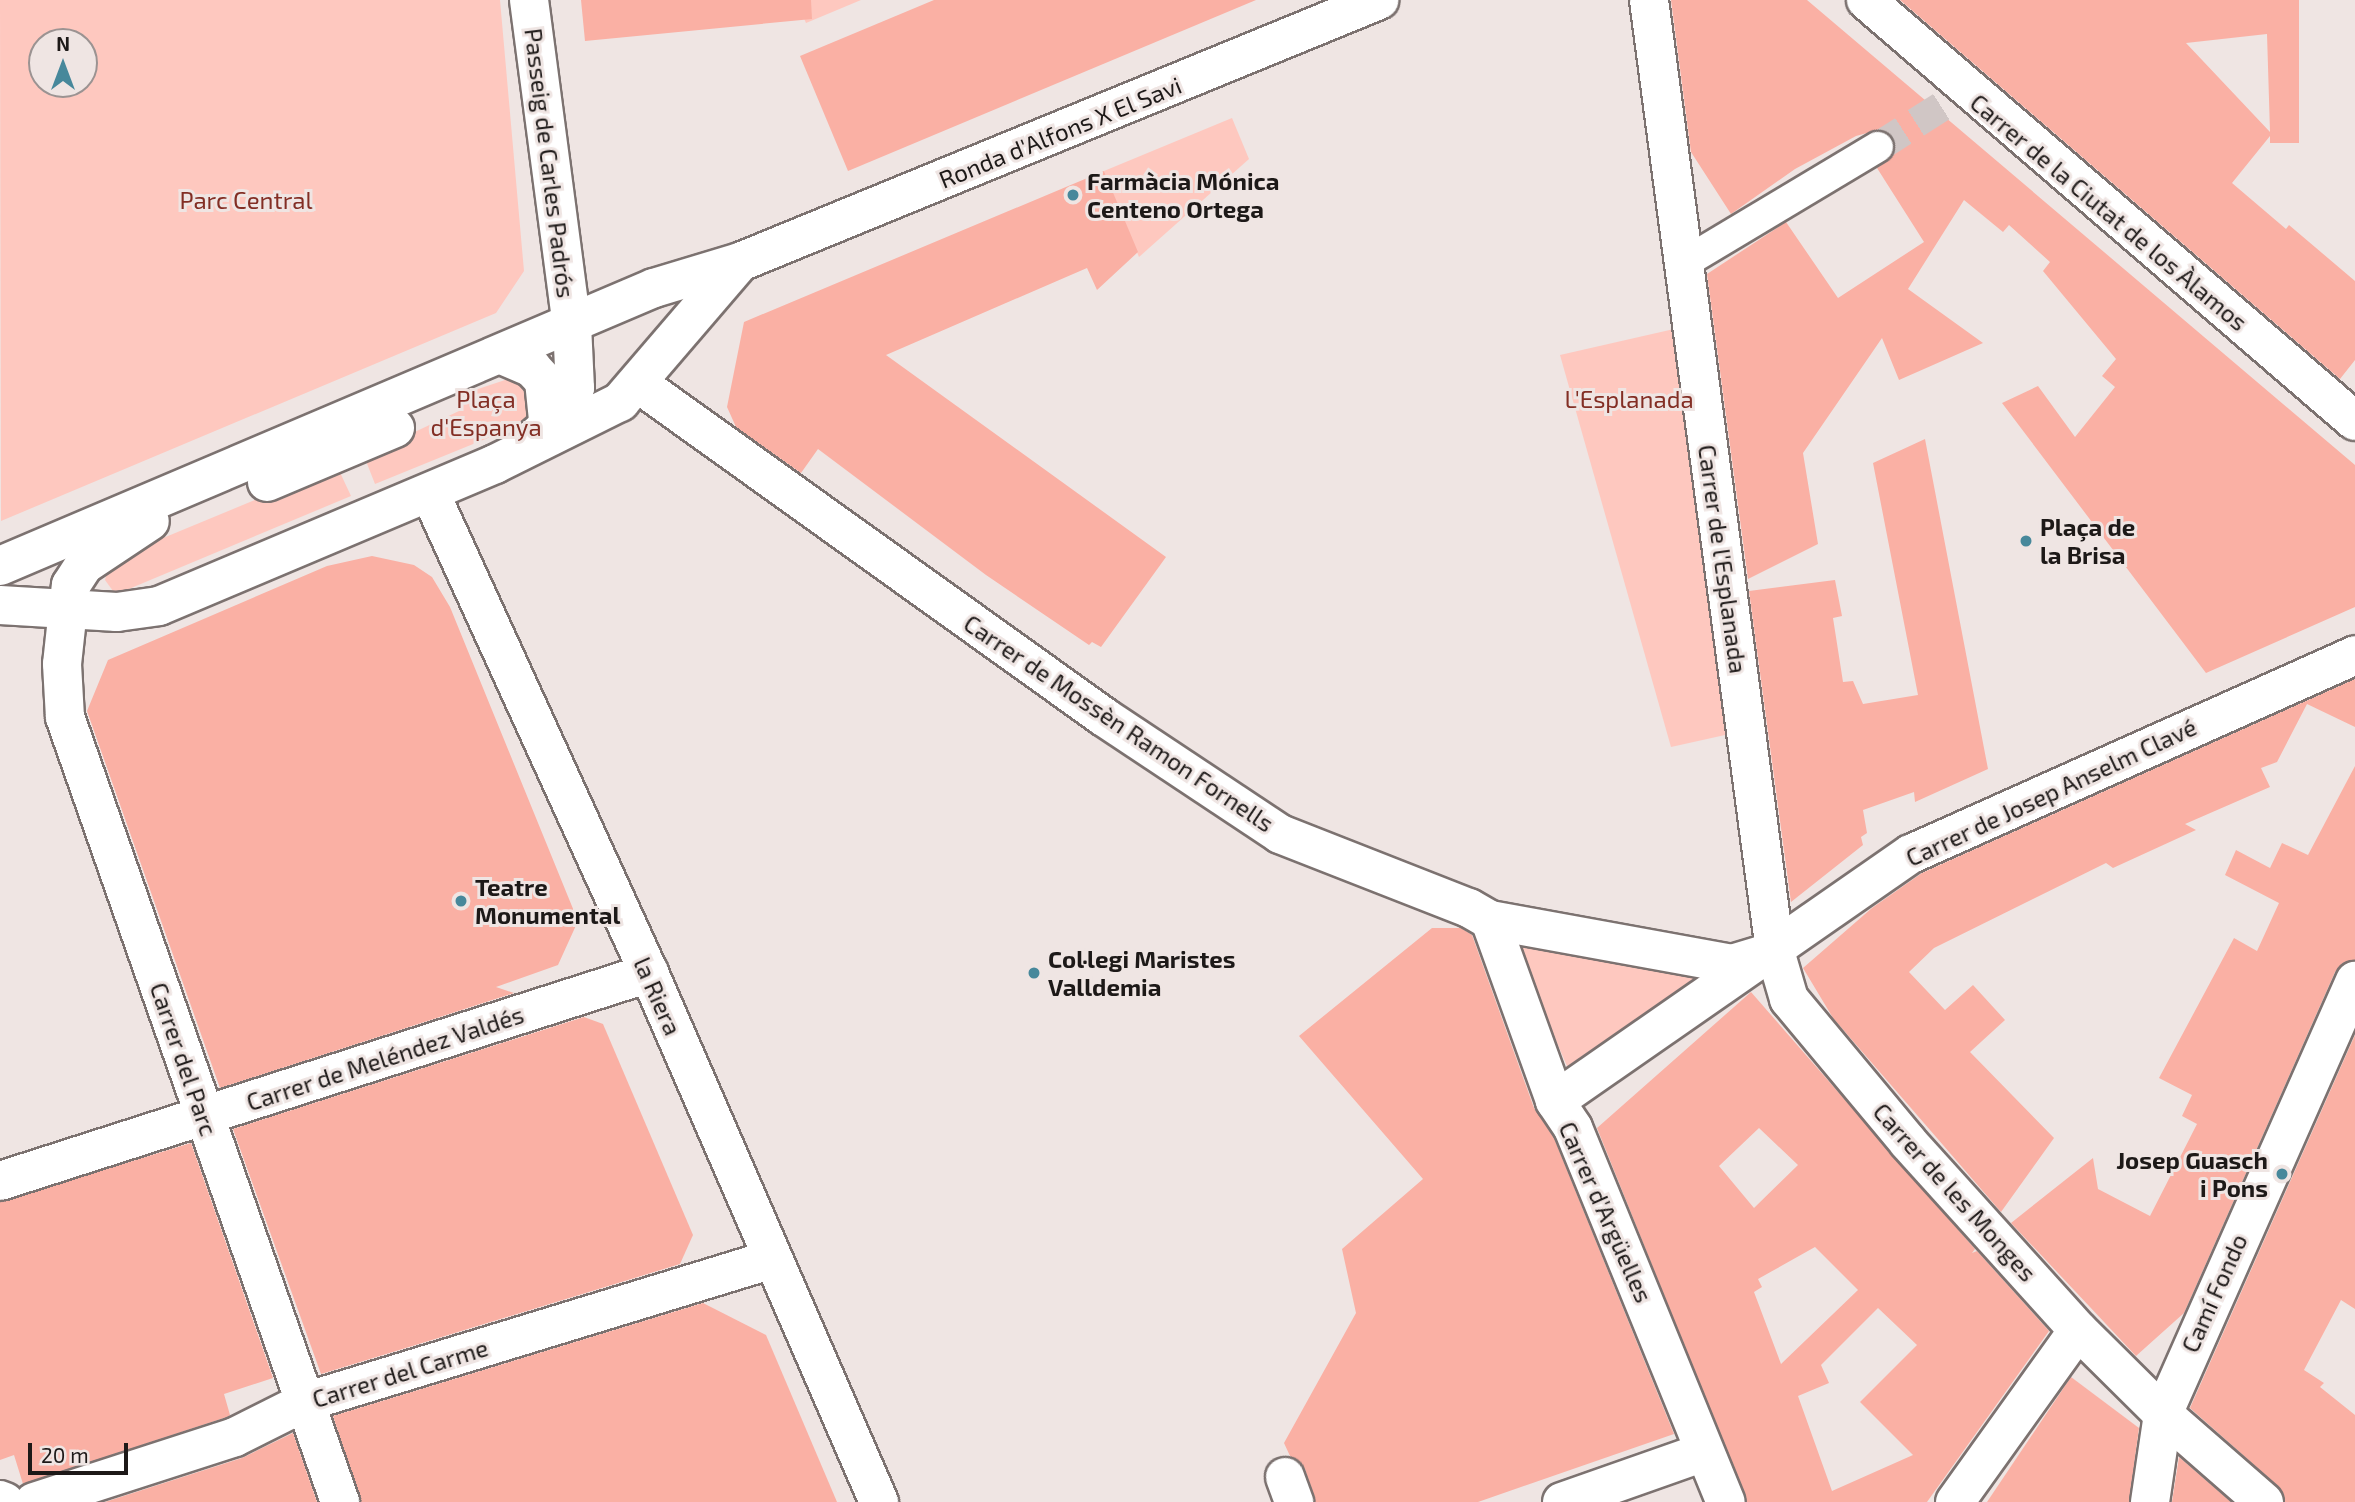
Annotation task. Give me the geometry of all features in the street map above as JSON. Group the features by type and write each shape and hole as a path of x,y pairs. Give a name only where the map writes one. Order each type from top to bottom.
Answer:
{"street":[{"name":"Passeig de Carles Padrós","path":"529,0 572,325"},
{"name":"Ronda d'Alfons X El Savi","path":"740,262 1379,0"},
{"name":"Carrer de l'Esplanada","path":"1649,0 1775,951"},
{"name":"Carrer de la Ciutat de los Àlamos","path":"1866,0 2355,421"},
{"path":"1684,263 1878,147"},
{"path":"4,560 458,375 654,288 740,262"},
{"path":"0,604 117,612 159,606 495,464 592,419 639,384 740,262"},
{"path":"495,464 549,429 567,410 575,388 572,325"},
{"path":"502,355 532,368 544,381 549,429"},
{"path":"113,545 399,426 434,403 458,375"},
{"name":"Carrer de Mossèn Ramon Fornells","path":"639,384 1104,717 1280,834 1469,908 1490,920 1732,964 1775,951"},
{"path":"68,609 71,585 84,565 230,469"},
{"name":"la Riera","path":"430,492 649,973 879,1502"},
{"name":"Carrer del Parc","path":"68,609 62,664 65,717 340,1502"},
{"name":"Carrer de Josep Anselm Clavé","path":"1555,1101 1775,951 1911,854 2355,655"},
{"name":"Carrer d'Argüelles","path":"1490,920 1555,1101 1573,1128 1726,1502"},
{"name":"Carrer de les Monges","path":"1775,951 1789,999 1908,1142 2078,1330 2163,1414 2264,1502"},
{"name":"Carrer de Meléndez Valdés","path":"0,1181 649,973"},
{"name":"Camí Fondo","path":"2150,1502 2163,1414 2355,981"},
{"name":"Carrer del Carme","path":"34,1502 235,1437 305,1402 772,1259"},
{"path":"1955,1502 2078,1330"},
{"path":"1562,1502 1704,1452"},
{"path":"0,1500 5,1502"}],"green space":[{"name":"Parc Central","path":"0,0 500,0 524,271 496,313 1,521"},
{"path":"796,0 861,0 806,23"},
{"path":"1232,118 1249,159 1139,257 1104,171"},
{"name":"L'Esplanada","path":"1674,329 1734,733 1671,747 1560,355"},
{"name":"Plaça d'Espanya","path":"508,379 519,384 528,398 528,415 520,425 375,484 364,456 459,411 463,394"},
{"path":"337,466 351,496 124,591 113,591 105,580 110,560"},
{"path":"1514,943 1711,972 1570,1073"}],"building":[{"path":"581,0 811,0 812,19 585,41"},
{"path":"934,0 1256,0 848,171 800,56"},
{"path":"1671,0 1807,0 2355,465 2355,607 2206,673 2002,403 2038,386 2075,437 2115,387 2102,376 2116,359 2043,271 2050,262 2009,225 2003,232 1964,200 1908,289 1983,343 1899,380 1882,338 1803,453 1818,544 1748,579 1707,274 1786,222 1838,298 1924,242 1877,168 1893,156 1895,147 1893,137 1878,130 1856,136 1795,169 1731,214 1691,152"},
{"path":"1900,0 2299,0 2299,143 2270,143 2270,136 2232,183 2286,229 2289,225 2355,281 2355,360 2340,379","holes":["2267,34 2270,132 2186,43"]},
{"path":"1104,171 1138,252 1097,290 1087,268 886,355 1166,557 1101,647 1092,642 1089,645 986,575 818,449 801,473 736,427 727,407 744,322"},
{"path":"1925,439 1988,769 1915,802 1914,792 1863,810 1867,833 1861,837 1863,845 1791,902 1749,591 1835,580 1842,616 1833,618 1843,682 1853,681 1863,704 1918,695 1873,463"},
{"path":"372,556 414,565 432,577 450,607 578,921 558,965 496,987 514,993 220,1088 87,711 108,660 327,566"},
{"path":"2355,679 2355,727 2307,704 2277,762 2261,768 2270,787 2185,824 2196,830 2113,868 2106,863 1934,948 1909,972 1945,1010 1973,985 2005,1020 1970,1052 2054,1138 2001,1212 1833,1018 1803,968 1872,908 1922,873"},
{"path":"2355,766 2355,960 2343,963 2335,972 2184,1313 2136,1356 2011,1223 2093,1158 2098,1189 2150,1216 2197,1124 2182,1116 2192,1095 2159,1078 2234,938 2257,951 2279,903 2225,875 2236,850 2270,868 2282,843 2308,855"},
{"path":"1432,928 1461,928 1472,935 1534,1108 1554,1138 1674,1434 1478,1502 1315,1502 1305,1469 1290,1456 1284,1443 1356,1313 1342,1249 1423,1179 1299,1036"},
{"path":"1751,992 1975,1249 1972,1253 1977,1251 2049,1331 1927,1502 1747,1502 1597,1128","holes":["1759,1128 1798,1165 1754,1208 1719,1166","1815,1247 1858,1290 1781,1364 1754,1292 1762,1287 1758,1279","1878,1308 1917,1345 1860,1402 1913,1455 1832,1491 1798,1396 1829,1383 1821,1365"]},
{"path":"584,1017 603,1024 693,1235 680,1264 321,1374 233,1129"},
{"path":"2355,1035 2355,1309 2341,1300 2304,1370 2324,1383 2320,1387 2355,1415 2355,1502 2285,1502 2278,1486 2190,1408"},
{"path":"191,1143 273,1378 224,1394 230,1415 227,1417 23,1484 14,1455 0,1460 0,1202"},
{"path":"703,1303 766,1335 837,1502 361,1502 333,1416"},
{"path":"2071,1377 2139,1428 2129,1502 1987,1502"},
{"path":"293,1433 317,1502 105,1502 242,1458"},
{"path":"2179,1457 2231,1502 2172,1502"}],"tunnel":[{"path":"1878,147 1966,91"}],"place":[{"name":"Farmàcia Mónica Centeno Ortega","path":"1073,195"},
{"name":"Plaça de la Brisa","path":"2026,541"},
{"name":"Teatre Monumental","path":"461,901"},
{"name":"Col·legi Maristes Valldemia","path":"1034,973"},
{"name":"Josep Guasch i Pons","path":"2282,1174"}]}
